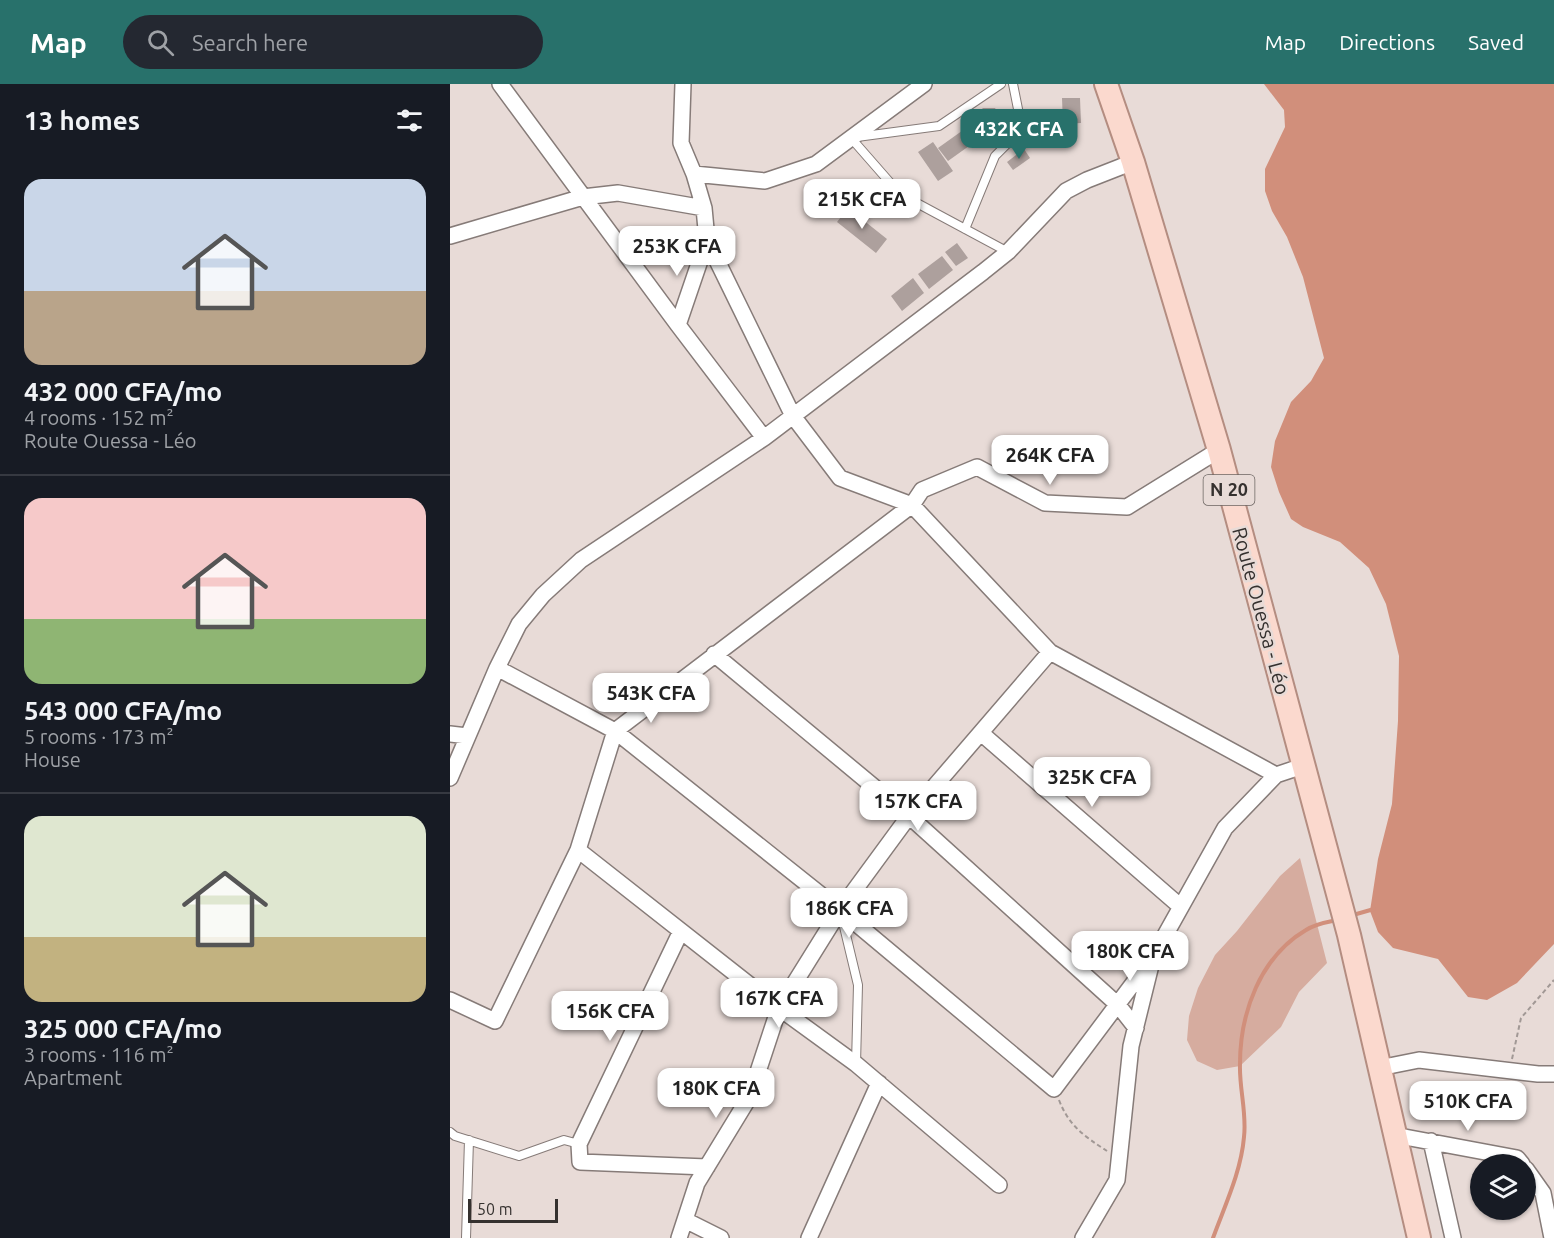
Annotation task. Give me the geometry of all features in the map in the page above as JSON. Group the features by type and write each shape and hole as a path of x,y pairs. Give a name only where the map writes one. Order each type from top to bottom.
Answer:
{"main road":[{"name":"Route Ouessa - Léo","path":"1106,84 1133,162 1219,450 1349,935 1379,1068"},
{"name":"N 20","path":"1379,1068 1419,1238"}],"street":[{"path":"500,84 764,438"},
{"path":"683,84 681,143 694,174 704,208 707,240 793,416 840,478 912,505 1050,652 1275,775"},
{"path":"694,174 765,182 816,164 924,84"},
{"path":"450,778 454,759 519,624 543,595 581,560 764,438 793,416 1008,252 1066,191 1133,162"},
{"path":"451,233 583,196 618,193 704,208"},
{"path":"678,325 707,240"},
{"path":"450,1000 495,1021 578,850 615,731 912,505 922,490 977,467 1045,503 1127,507 1219,450"},
{"path":"679,1238 697,1183 750,1096 779,1008 840,910 909,816 1050,652"},
{"path":"714,654 909,816 1118,1005 1136,1028"},
{"path":"496,668 615,731 840,910 1054,1089 1153,957 1225,828 1275,775 1303,766"},
{"path":"981,733 1181,907"},
{"path":"450,735 467,736"},
{"path":"578,850 779,1008 879,1083 999,1185"},
{"path":"681,931 579,1144 580,1162 707,1167"},
{"path":"1083,1238 1117,1180 1131,1046 1153,957"},
{"path":"1379,1068 1419,1060 1554,1074"},
{"path":"809,1238 879,1083"},
{"path":"1394,1135 1497,1154"},
{"path":"1431,1141 1453,1238"},
{"path":"1536,1183 1543,1193 1552,1238"},
{"path":"685,1220 721,1238"}],"lane":[{"path":"851,138 939,126 1001,84"},
{"path":"965,229 995,156 1022,129 1013,84"},
{"path":"851,138 900,194 1008,252"},
{"path":"840,910 858,984 855,1064"},
{"path":"450,1132 519,1156 564,1140 579,1144"},
{"path":"466,1238 469,1140"}],"path":[{"path":"1510,1070 1521,1018 1554,980"},
{"path":"1054,1089 1064,1112 1079,1132 1120,1159"}],"shaded area":[{"path":"1264,84 1554,84 1554,944 1517,983 1487,1000 1468,997 1438,959 1393,948 1378,932 1370,911 1378,859 1392,804 1398,721 1399,656 1386,604 1369,568 1340,542 1303,527 1291,519 1271,467 1275,441 1291,402 1311,381 1324,358 1303,277 1265,191 1265,169 1285,127 1284,110"},
{"path":"1300,858 1327,963 1299,992 1281,1027 1240,1066 1217,1070 1197,1061 1187,1040 1189,1016 1198,988 1215,955 1280,876"}],"building":[{"path":"1062,98 1080,98 1081,123 1063,124"},
{"path":"983,108 995,108 1002,119 999,130 991,136 983,136 948,161 938,148 973,123 975,115"},
{"path":"933,142 953,171 938,181 918,152"},
{"path":"1024,149 1030,158 1013,170 1007,162"},
{"path":"848,208 887,239 876,253 837,222"},
{"path":"957,243 968,258 956,266 945,252"},
{"path":"942,256 953,270 929,289 918,274"},
{"path":"913,278 924,293 902,311 891,296"}],"waterway":[{"path":"1353,915 1374,909"},
{"path":"1213,1238 1240,1163 1245,1128 1240,1073 1241,1045 1244,1025 1256,988 1276,955 1290,941 1313,926 1337,920"}]}
